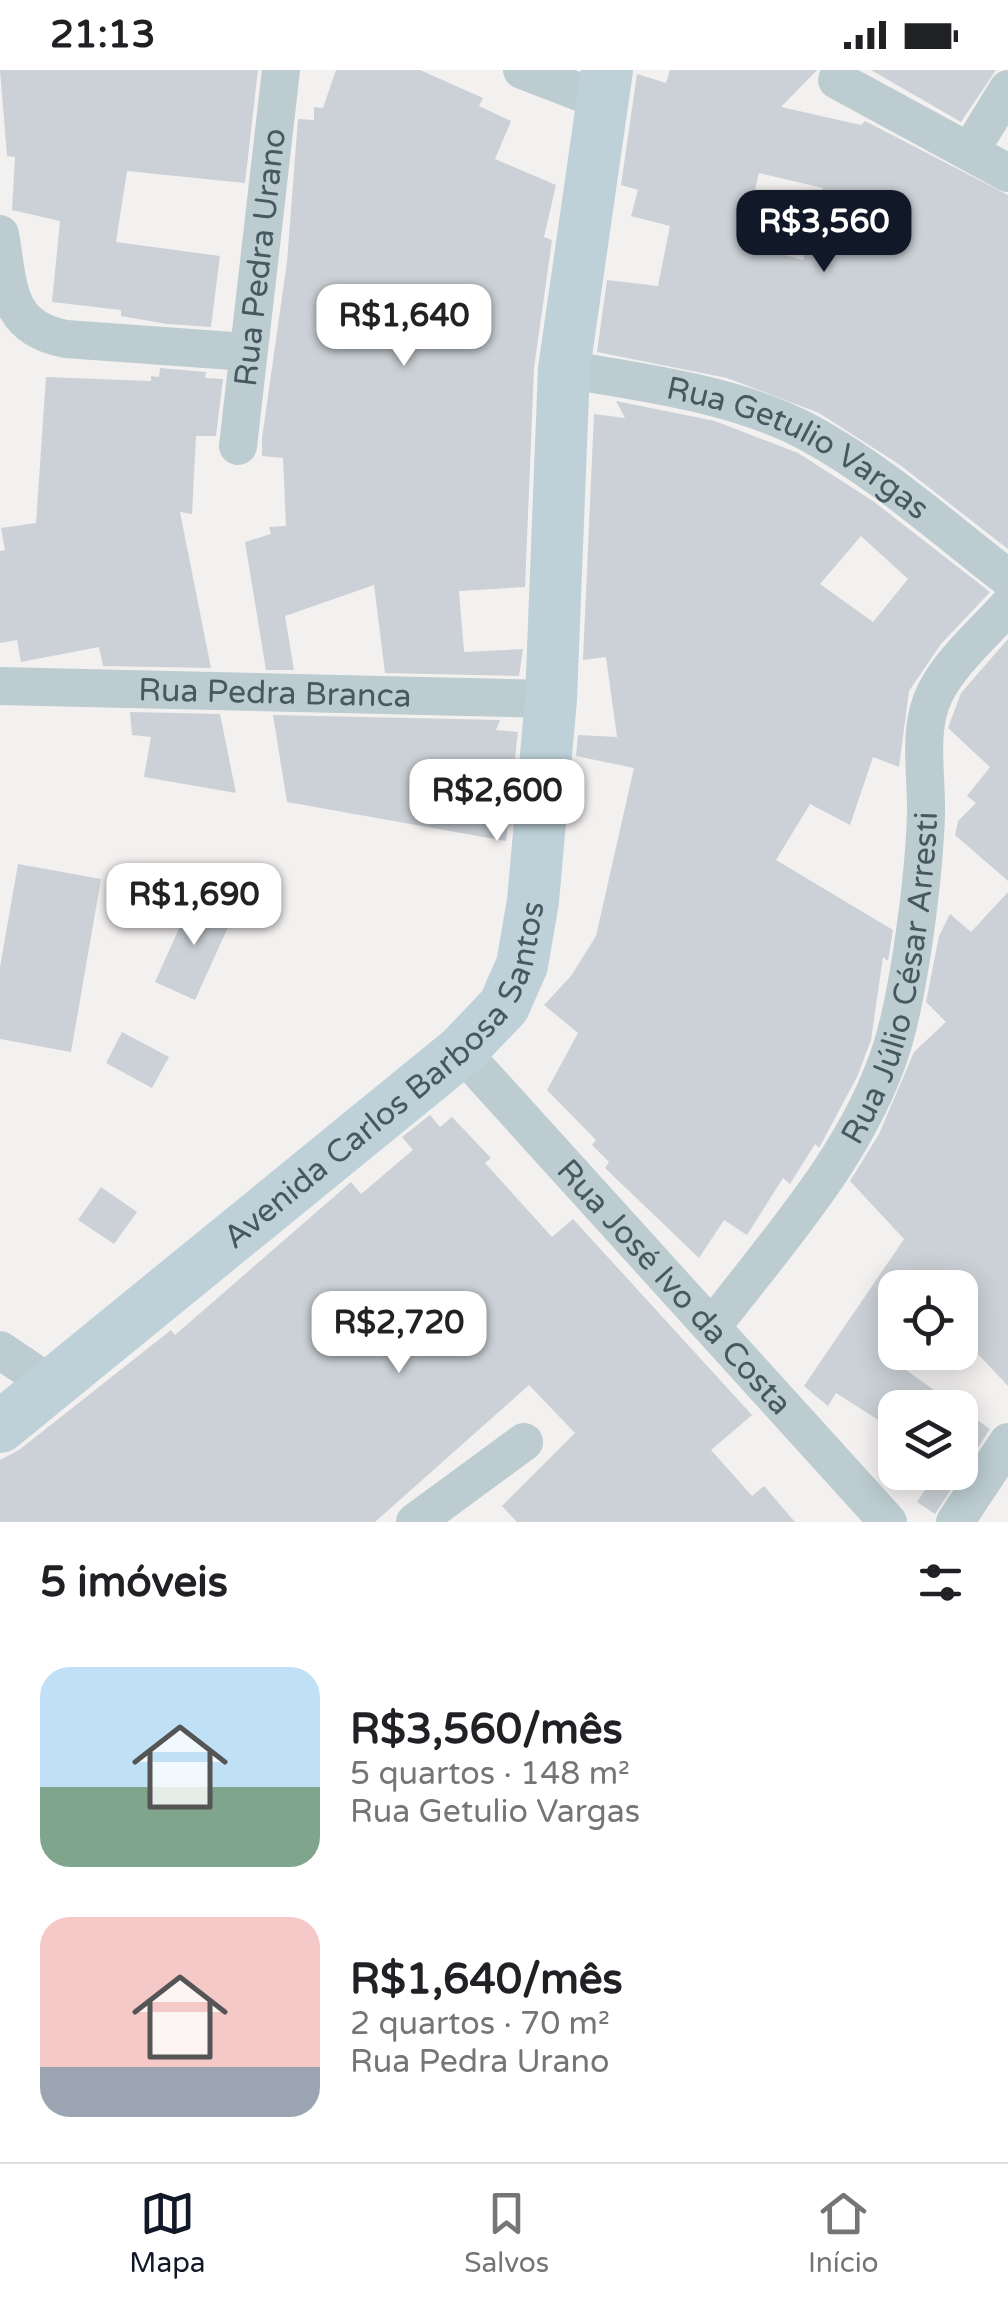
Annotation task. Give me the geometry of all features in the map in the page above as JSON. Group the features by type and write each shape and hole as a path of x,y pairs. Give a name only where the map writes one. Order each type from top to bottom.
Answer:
{"main road":[{"name":"Avenida Carlos Barbosa Santos","path":"0,1427 461,1051 504,1006 522,964 533,901 550,699 564,369 604,85"}],"street":[{"name":"Rua Pedra Urano","path":"238,446 282,70"},
{"path":"522,70 604,85"},
{"path":"837,80 1008,173"},
{"path":"970,152 1008,89"},
{"path":"0,234 12,300 26,324 38,331 66,339 247,352"},
{"name":"Rua Getulio Vargas","path":"564,369 666,387 807,432 880,479 1008,578"},
{"name":"Rua Júlio César Arresti","path":"712,1327 830,1172 868,1111 893,1044 908,960 926,816 928,712 942,681 1008,606"},
{"name":"Rua Pedra Branca","path":"0,686 550,699"},
{"name":"Rua José Ivo da Costa","path":"461,1051 888,1522"},
{"path":"0,1350 52,1385"},
{"path":"415,1522 524,1442"},
{"path":"956,1522 1008,1442"}],"building":[{"path":"0,70 258,70 245,183 127,171 116,242 220,256 211,327 167,324 121,316 121,310 52,302 60,221 12,210 15,157 7,156"},
{"path":"336,70 420,70 483,98 479,106 511,121 495,159 556,185 544,237 552,240 534,368 525,587 459,591 464,652 523,649 519,676 385,673 374,585 285,616 294,670 266,670 245,542 271,534 269,527 286,526 283,458 262,456 262,438 287,262 298,119 314,120 314,107 323,108"},
{"path":"670,70 817,70 781,107 861,125 865,121 1008,195 1008,549 900,465 819,413 727,378 597,352 607,280 658,286 670,226 631,216 638,190 621,185 637,74 666,83","holes":["759,173 823,188 803,260 742,243"]},
{"path":"871,70 996,70 961,122"},
{"path":"160,368 206,372 205,378 223,379 216,436 196,436 192,514 180,512 211,668 103,666 99,647 21,662 17,640 0,643 0,551 5,550 1,528 36,523 46,377 151,381 151,376 159,377"},
{"path":"616,401 715,421 798,453 873,501 990,592 941,644 909,691 899,767 873,757 850,825 810,804 776,860 893,930 888,961 883,957 871,1040 857,1077 819,1148 815,1144 790,1184 783,1178 747,1235 724,1220 699,1258 605,1168 609,1162 592,1145 596,1140 547,1090 578,1033 544,1005 571,976 596,936 634,768 576,756 578,735 617,737 606,657 583,660 594,414 625,418","holes":["861,536 908,579 873,622 820,584"]},
{"path":"1008,639 1008,881 955,835 958,821 976,803 967,796 990,767 948,728 961,693"},
{"path":"130,712 220,714 236,793 144,777 151,737 132,735"},
{"path":"273,715 500,720 496,730 518,732 506,841 287,802"},
{"path":"18,864 101,879 71,1052 0,1039 0,967"},
{"path":"1008,892 1008,1386 978,1354 978,1270 883,1270 904,1239 850,1181 879,1134 914,1052 946,1022 926,1002 939,936 950,914 971,932"},
{"path":"194,895 234,914 195,1000 155,982"},
{"path":"122,1032 169,1057 152,1088 106,1063"},
{"path":"430,1115 440,1127 452,1117 491,1158 485,1163 552,1237 573,1219 752,1415 711,1450 752,1496 764,1486 795,1522 517,1522 502,1506 575,1433 529,1385 375,1522 0,1522 0,1460 19,1450 171,1330 175,1335 351,1182 361,1194 413,1150 402,1137"},
{"path":"101,1187 137,1212 114,1244 78,1220"},
{"path":"878,1277 878,1370 906,1370 934,1390 878,1390 878,1420 836,1393 828,1406 804,1386"},
{"path":"978,1421 990,1429 978,1448"},
{"path":"925,1490 951,1490 935,1514 917,1502"}]}
